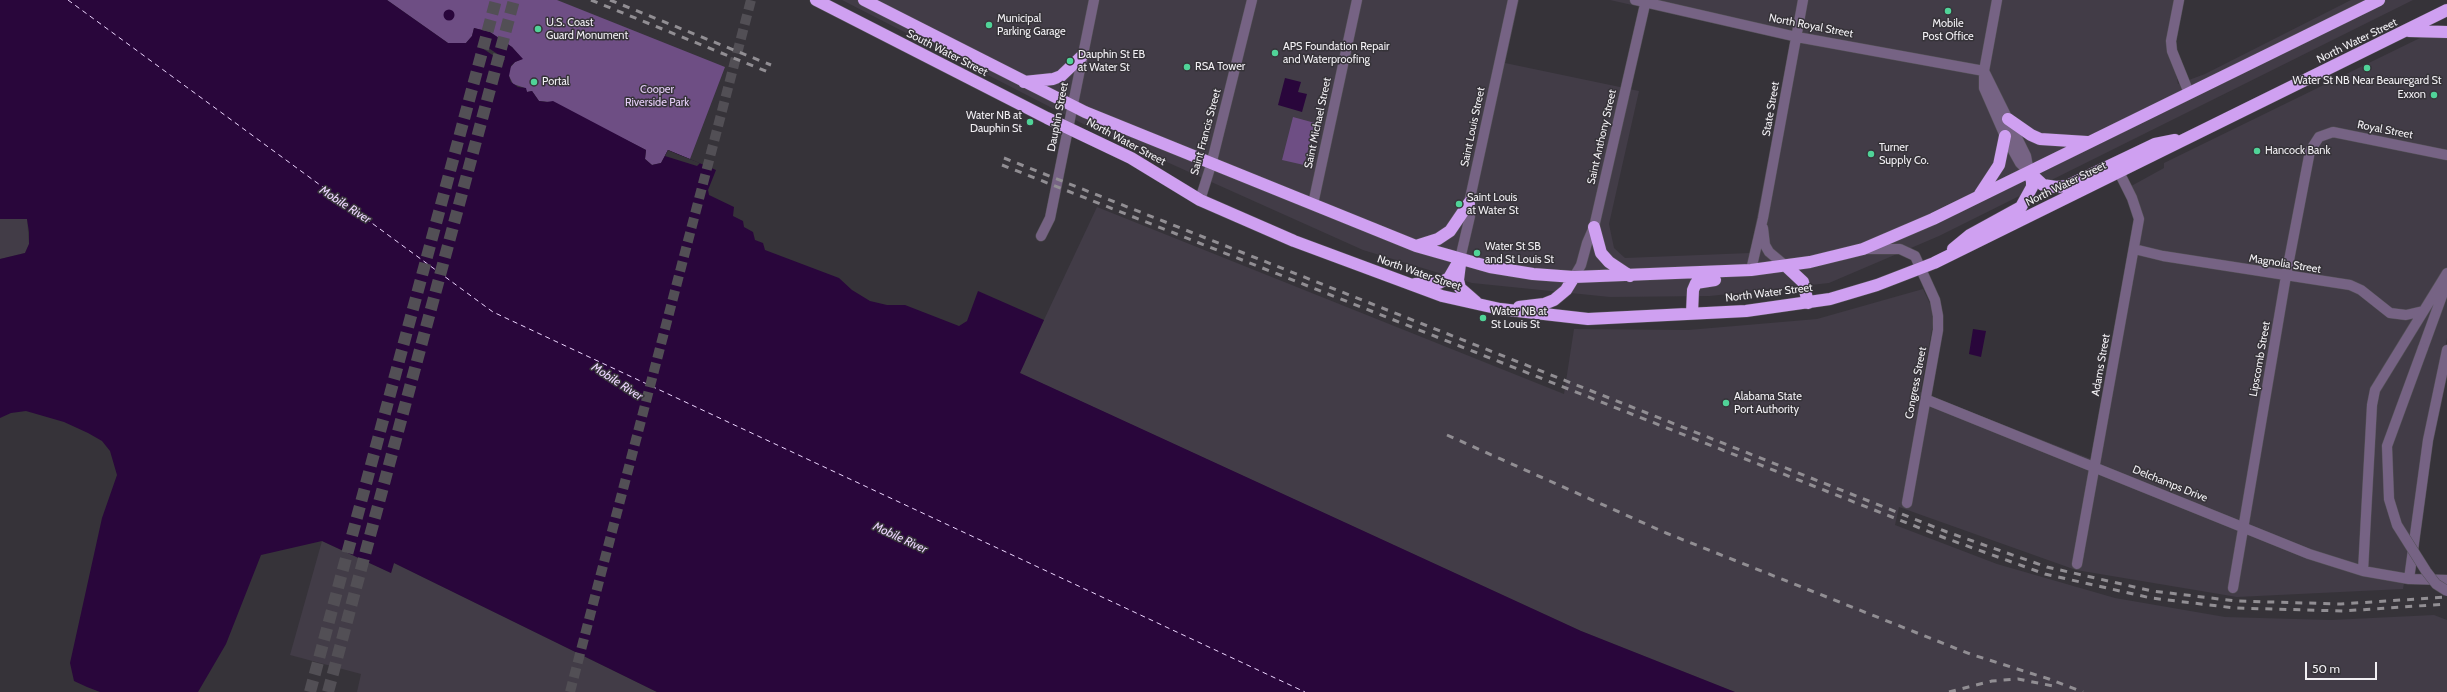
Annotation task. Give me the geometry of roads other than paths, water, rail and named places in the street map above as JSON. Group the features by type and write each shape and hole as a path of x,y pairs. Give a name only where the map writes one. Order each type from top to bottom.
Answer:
{"highway":[{"name":"South Water Street","path":"816,0 937,63 1068,127"},
{"name":"South Water Street","path":"864,0 1072,106"},
{"name":"North Water Street","path":"1072,106 1211,164 1416,246 1460,259 1526,273 1574,277 1630,276 1751,270 1787,267 1863,249 1892,237 2029,172 2379,0"},
{"name":"North Water Street","path":"1068,127 1131,158 1200,200 1294,241 1407,284 1481,306 1588,319 1746,311 1808,303 1877,285 1922,269 2447,10"},
{"path":"2406,31 2447,32"},
{"path":"1024,82 1053,79 1061,76 1082,56"},
{"path":"2008,119 2031,135 2040,139 2090,142"},
{"path":"1977,197 1992,179 2000,165 2005,136"},
{"path":"2029,172 2043,184 2051,187 2067,186 2156,144 2194,136"},
{"path":"1940,260 1970,235 2021,207 2031,190 2032,181 2029,172"},
{"path":"1416,246 1438,239 1450,231 1469,203"},
{"path":"1594,227 1601,253 1609,262 1630,276"},
{"path":"1407,284 1439,283 1449,278 1460,259"},
{"path":"1460,259 1458,280 1460,288 1481,306"},
{"path":"1787,267 1803,282 1808,303"},
{"path":"1692,313 1693,290 1697,282 1733,279 1751,270"},
{"path":"1500,309 1537,305 1554,300 1566,290 1574,277"}],"street":[{"name":"Dauphin Street","path":"1041,236 1050,218 1094,0"},
{"name":"Saint Francis Street","path":"1200,200 1211,164 1252,0"},
{"name":"Saint Michael Street","path":"1313,204 1357,0"},
{"name":"Saint Louis Street","path":"1460,259 1470,216 1469,203 1513,0"},
{"name":"North Royal Street","path":"1635,0 1646,1 1797,37 1984,70"},
{"name":"State Street","path":"1751,270 1762,222 1803,0"},
{"path":"1997,0 1984,70 1984,88 2005,136 2020,163 2029,172"},
{"path":"2179,0 2171,41 2172,51 2189,93"},
{"name":"Saint Anthony Street","path":"1574,277 1581,265 1587,243 1594,227 1646,1"},
{"path":"1984,70 2026,156 2029,172"},
{"name":"Royal Street","path":"2319,137 2333,132 2447,155"},
{"name":"Lipscomb Street","path":"2233,588 2286,276 2310,151 2319,137"},
{"name":"Adams Street","path":"2077,564 2139,219 2132,198 2119,172"},
{"name":"State Street","path":"1762,222 1765,245 1769,252 1787,267"},
{"name":"Magnolia Street","path":"2134,248 2164,256 2354,287 2366,293 2390,313 2398,315 2423,311"},
{"name":"Congress Street","path":"1863,249 1904,250 1917,258 1935,300 1938,316 1938,330 1907,503"},
{"path":"2363,572 2372,405 2375,390 2447,273"},
{"path":"2447,282 2387,446 2389,499 2397,525 2426,571 2436,584 2447,591"},
{"path":"2409,579 2428,440 2447,350"},
{"name":"Delchamps Drive","path":"1925,399 2095,466 2308,554 2363,572 2409,579 2447,580"}],"water":[{"name":"Mobile River","path":"0,0 387,0 448,43 466,43 472,36 474,28 490,32 512,47 523,59 515,62 511,66 509,76 511,82 518,87 526,88 527,92 532,91 539,101 553,101 646,150 645,159 652,165 661,163 668,150 716,170 708,190 709,195 734,207 733,216 743,221 744,227 753,232 755,240 763,243 765,250 839,278 852,290 870,301 887,305 905,305 959,326 967,321 978,291 1044,320 1020,373 1581,631 1735,692 657,692 394,563 391,573 322,541 261,555 226,644 198,692 100,692 87,687 74,681 70,663 102,518 117,475 110,451 102,441 88,433 64,422 26,411 11,413 0,418 0,259 25,253 29,244 29,232 27,219 0,219"},
{"path":"449,9 453,11 455,15 453,19 449,21 445,19 443,15 445,11"},
{"path":"1285,78 1301,82 1298,92 1307,94 1302,112 1278,105"},
{"path":"1973,329 1986,331 1981,357 1969,354"}],"tunnel":[{"path":"310,692 496,0"},
{"path":"328,692 514,0"},
{"path":"570,692 751,0"}],"railway":[{"path":"591,0 768,72"},
{"path":"610,0 771,65"},
{"path":"1004,158 1947,532 2047,567 2152,591 2236,601 2341,604 2447,597"},
{"path":"1002,165 1945,538 2045,574 2151,598 2235,608 2343,611 2447,604"},
{"path":"1447,435 1666,533 1970,654 2049,679 2083,692"},
{"path":"1949,692 1992,681 2018,679 2053,686"}],"place":[{"name":"Mobile Post Office","path":"1948,11"},
{"name":"Municipal Parking Garage","path":"989,25"},
{"name":"U.S. Coast Guard Monument","path":"538,29"},
{"name":"APS Foundation Repair and Waterproofing","path":"1275,53"},
{"name":"Dauphin St EB at Water St","path":"1070,61"},
{"name":"RSA Tower","path":"1187,67"},
{"name":"Water St NB Near Beauregard St","path":"2367,68"},
{"name":"Portal","path":"534,82"},
{"name":"Exxon","path":"2434,95"},
{"name":"Water NB at Dauphin St","path":"1030,122"},
{"name":"Hancock Bank","path":"2257,151"},
{"name":"Turner Supply Co.","path":"1871,154"},
{"name":"Saint Louis at Water St","path":"1459,204"},
{"name":"Water St SB and St Louis St","path":"1477,253"},
{"name":"Water NB at St Louis St","path":"1483,318"},
{"name":"Alabama State Port Authority","path":"1726,403"}],"park label":[{"name":"Cooper Riverside Park","path":"657,96"}]}
